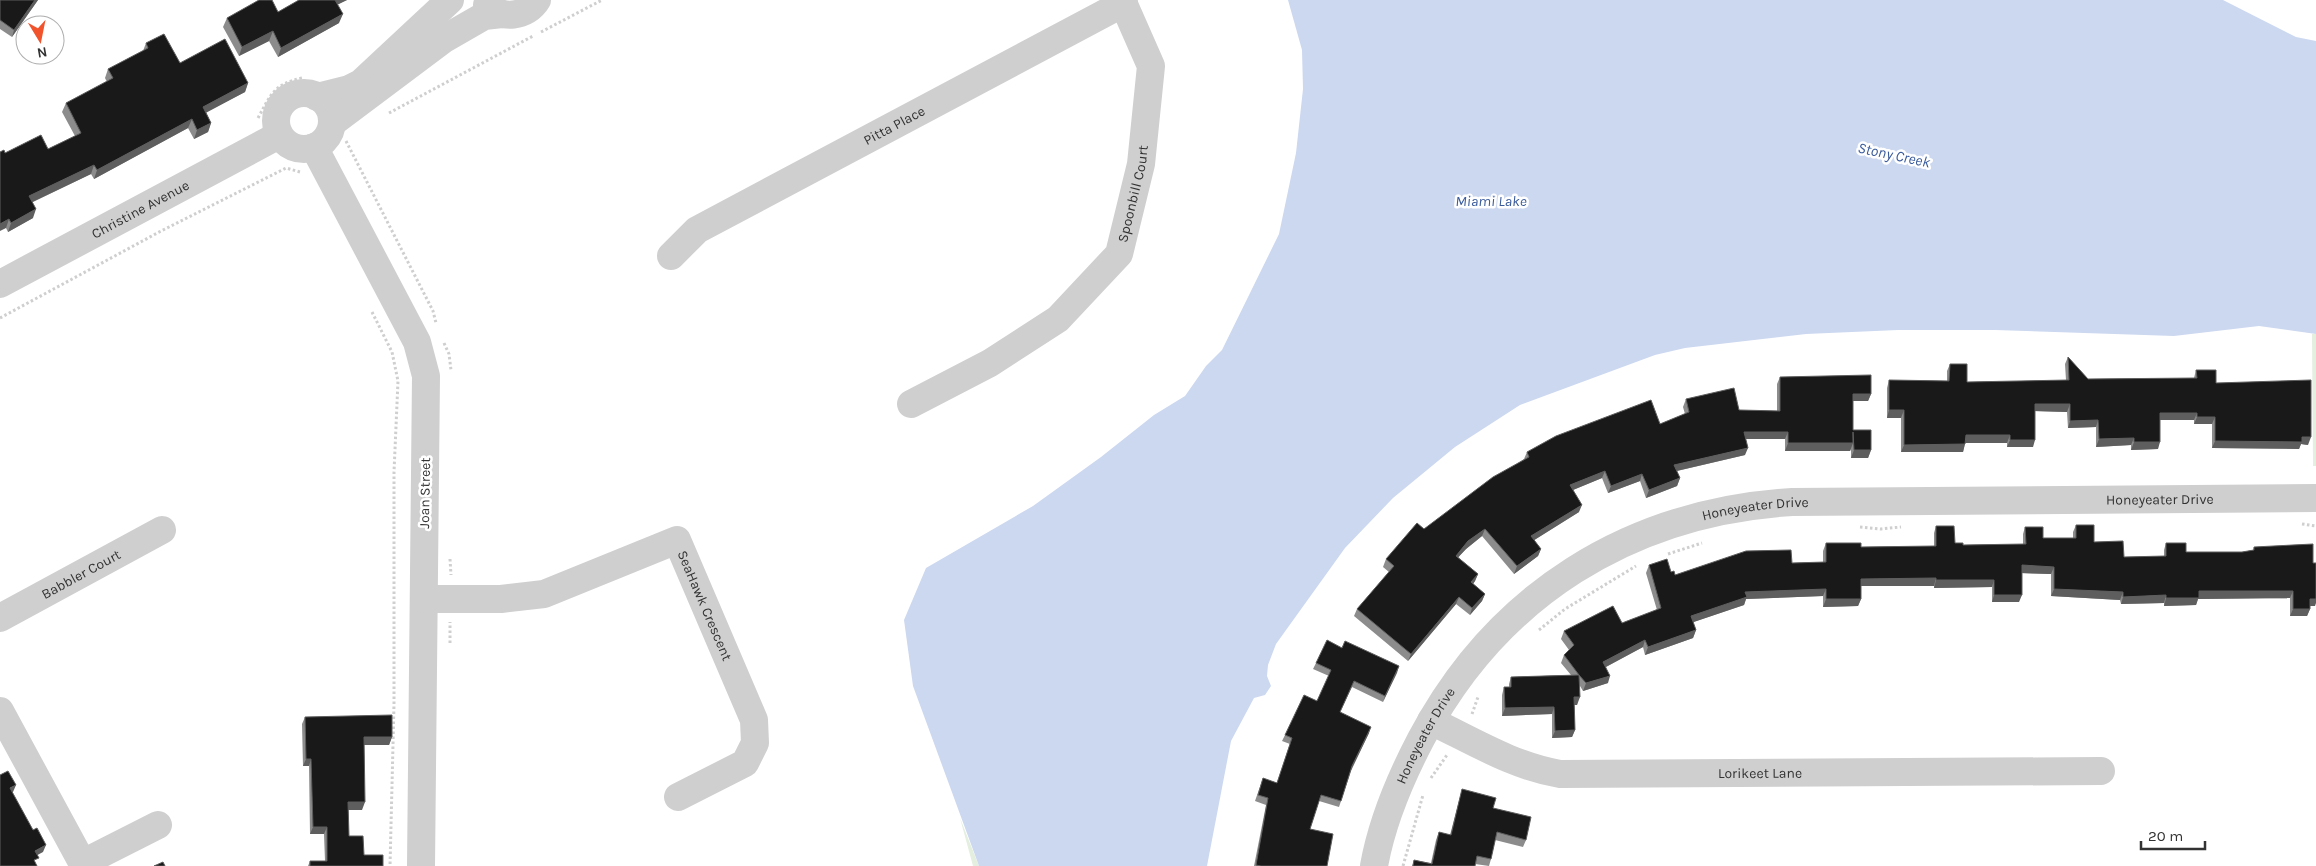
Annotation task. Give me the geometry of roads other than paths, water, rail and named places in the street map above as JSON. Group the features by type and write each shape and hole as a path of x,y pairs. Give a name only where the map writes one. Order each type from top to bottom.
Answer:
{"street":[{"path":"450,0 361,83 349,89 313,87 284,102 276,118 279,135 291,146 307,149 314,147 340,128 444,39 484,16 492,7 513,15 526,11 537,0"},
{"name":"Pitta Place","path":"671,256 697,230 1123,1"},
{"name":"Spoonbill Court","path":"911,404 990,363 1058,319 1119,254 1141,164 1151,66 1123,1"},
{"path":"313,87 340,128"},
{"name":"Christine Avenue","path":"0,284 279,135"},
{"name":"Joan Street","path":"314,147 417,342 426,376 421,866"},
{"name":"Honeyeater Drive","path":"1374,866 1386,819 1402,775 1431,721 1460,675 1499,629 1547,588 1623,544 1694,518 1733,510 1792,502 2316,498"},
{"name":"Babbler Court","path":"0,618 162,530"},
{"name":"SeaHawk Crescent","path":"424,599 501,600 544,594 677,540 754,720 755,743 745,764 678,797"},
{"path":"0,711 84,865 158,825"},
{"name":"Lorikeet Lane","path":"1431,721 1513,762 1560,774 2101,771"}],"water":[{"name":"Miami Lake","path":"1288,0 2223,0 2296,37 2316,41 2316,334 2259,326 2174,336 1995,330 1898,330 1806,334 1685,348 1655,355 1520,405 1455,447 1393,498 1345,548 1276,644 1268,665 1267,676 1271,686 1265,695 1254,698 1231,741 1207,866 979,866 913,686 904,620 926,568 1033,506 1101,457 1154,415 1185,396 1206,366 1222,350 1279,234 1296,153 1303,89 1302,50"}],"water label":[{"name":"Stony Creek","path":"1894,155"}]}
